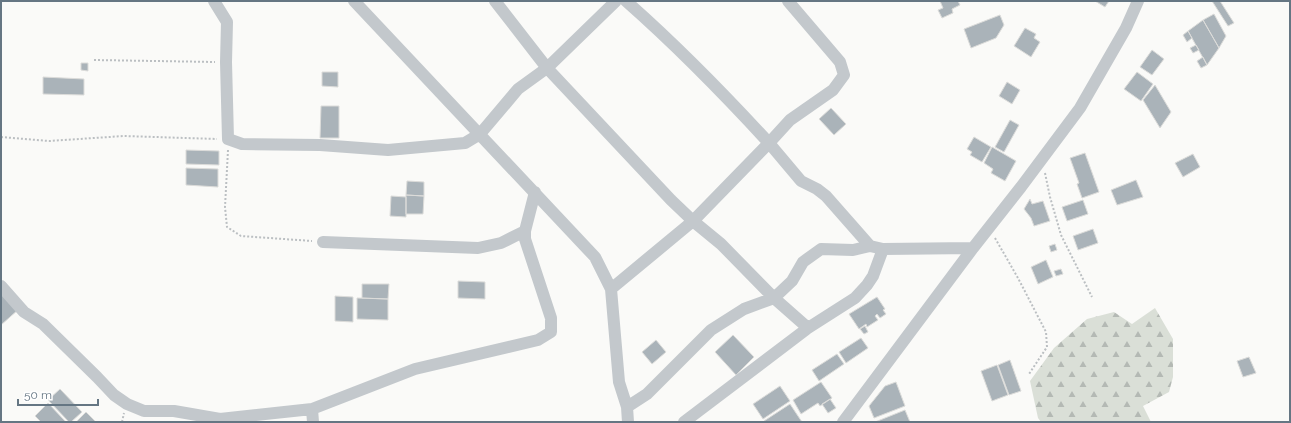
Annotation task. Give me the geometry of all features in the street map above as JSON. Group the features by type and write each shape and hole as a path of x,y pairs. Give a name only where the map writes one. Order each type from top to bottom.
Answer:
{"street":[{"path":"214,1 227,22 226,62 228,139 242,144 320,145 388,150 465,143 480,134 518,89 548,68 616,1"},
{"path":"354,1 595,256 611,289 619,382 627,407 628,422"},
{"path":"495,1 548,68 671,200 693,221 721,244 774,298 808,328"},
{"path":"626,1 659,30 739,111 770,143 801,181 817,188 826,196 870,246"},
{"path":"611,289 693,221 770,143 790,120 833,90 844,75 840,62 788,1"},
{"path":"843,422 1080,108 1126,28 1138,1"},
{"path":"1,286 24,312 42,324 114,395 127,404 144,411 174,411 220,420 312,409 415,369 538,340 551,332 551,318 525,239 525,231 535,192"},
{"path":"324,242 478,248 501,243 525,231"},
{"path":"627,407 647,394 711,330 744,309 774,298 792,281 803,262 821,249 853,250 870,246 883,249 973,248"},
{"path":"684,422 808,328 855,298 874,276 883,249"},
{"path":"312,409 313,422"}],"path":[{"path":"94,60 226,62"},
{"path":"1,138 49,141 124,136 228,139 225,207 227,227 241,236 324,242"},
{"path":"1043,158 1050,197 1061,234 1092,297"},
{"path":"990,228 1046,332 1047,347 1029,374"}],"green space":[{"path":"1155,308 1173,339 1173,377 1169,392 1143,406 1151,422 1041,422 1038,418 1030,381 1054,348 1087,319 1114,312 1132,324"}],"building":[{"path":"940,1 958,1 960,5 952,9 953,13 942,18 938,10 943,8"},
{"path":"1095,1 1109,1 1105,7"},
{"path":"1212,1 1220,1 1234,23 1228,26"},
{"path":"1214,14 1226,36 1219,48 1203,20"},
{"path":"1000,15 1004,25 996,38 971,48 964,29"},
{"path":"1203,20 1219,48 1207,65 1188,31"},
{"path":"1025,28 1036,34 1034,38 1040,42 1031,57 1014,46"},
{"path":"1188,31 1192,38 1187,42 1183,35"},
{"path":"1196,45 1199,50 1193,53 1190,48"},
{"path":"1152,50 1164,59 1152,75 1140,67"},
{"path":"1203,57 1207,65 1201,68 1197,61"},
{"path":"81,63 88,63 88,71 81,70"},
{"path":"322,72 338,72 338,87 322,86"},
{"path":"1137,72 1153,84 1141,101 1124,89"},
{"path":"43,77 84,79 84,95 43,94"},
{"path":"1007,82 1020,90 1012,104 999,96"},
{"path":"1155,85 1171,112 1160,128 1143,100"},
{"path":"321,106 339,106 339,138 320,138"},
{"path":"831,108 846,124 834,135 819,119"},
{"path":"1010,120 1019,125 1004,152 995,147"},
{"path":"974,137 991,147 982,162 970,155 972,152 967,149"},
{"path":"992,147 1016,161 1005,181 991,173 993,169 984,163"},
{"path":"186,150 219,151 219,165 186,164"},
{"path":"1085,153 1099,192 1082,198 1077,184 1079,183 1070,158"},
{"path":"1193,154 1200,167 1183,177 1175,163"},
{"path":"186,168 218,169 218,187 186,185"},
{"path":"1136,180 1143,197 1117,205 1111,190"},
{"path":"407,181 424,182 424,196 406,195"},
{"path":"406,195 424,196 423,214 406,214"},
{"path":"391,196 406,197 406,217 390,216"},
{"path":"1030,199 1032,204 1043,201 1050,221 1034,226 1031,218 1024,209"},
{"path":"1083,200 1088,214 1067,221 1062,207"},
{"path":"1093,229 1098,243 1078,250 1073,236"},
{"path":"1055,244 1057,250 1051,252 1049,246"},
{"path":"1046,260 1053,277 1038,284 1031,267"},
{"path":"1061,269 1063,274 1056,276 1054,271"},
{"path":"458,281 485,282 485,299 458,298"},
{"path":"362,284 389,284 388,299 362,298"},
{"path":"1,289 19,309 1,325"},
{"path":"335,296 353,297 353,322 335,321"},
{"path":"877,297 885,309 883,310 886,314 880,318 877,314 875,316 878,320 867,327 866,324 859,329 849,314"},
{"path":"357,298 388,299 388,320 357,319"},
{"path":"865,326 868,332 864,334 860,329"},
{"path":"733,335 754,357 736,375 715,352"},
{"path":"861,338 868,348 846,363 839,352"},
{"path":"656,340 666,352 652,364 642,352"},
{"path":"837,354 844,364 819,381 812,370"},
{"path":"1249,357 1256,373 1243,377 1237,361"},
{"path":"1010,360 1021,391 1009,395 998,365"},
{"path":"997,365 1008,395 992,401 981,371"},
{"path":"821,382 832,398 820,406 818,403 801,414 793,400"},
{"path":"896,382 905,406 874,418 869,406 885,386"},
{"path":"780,386 790,401 763,419 753,404"},
{"path":"60,389 82,412 71,422 69,422 48,400"},
{"path":"830,399 836,408 828,413 822,404"},
{"path":"48,403 66,422 41,422 35,416"},
{"path":"790,404 802,422 764,422 764,421"},
{"path":"905,410 910,422 875,422"},
{"path":"86,412 96,422 76,422"}]}
